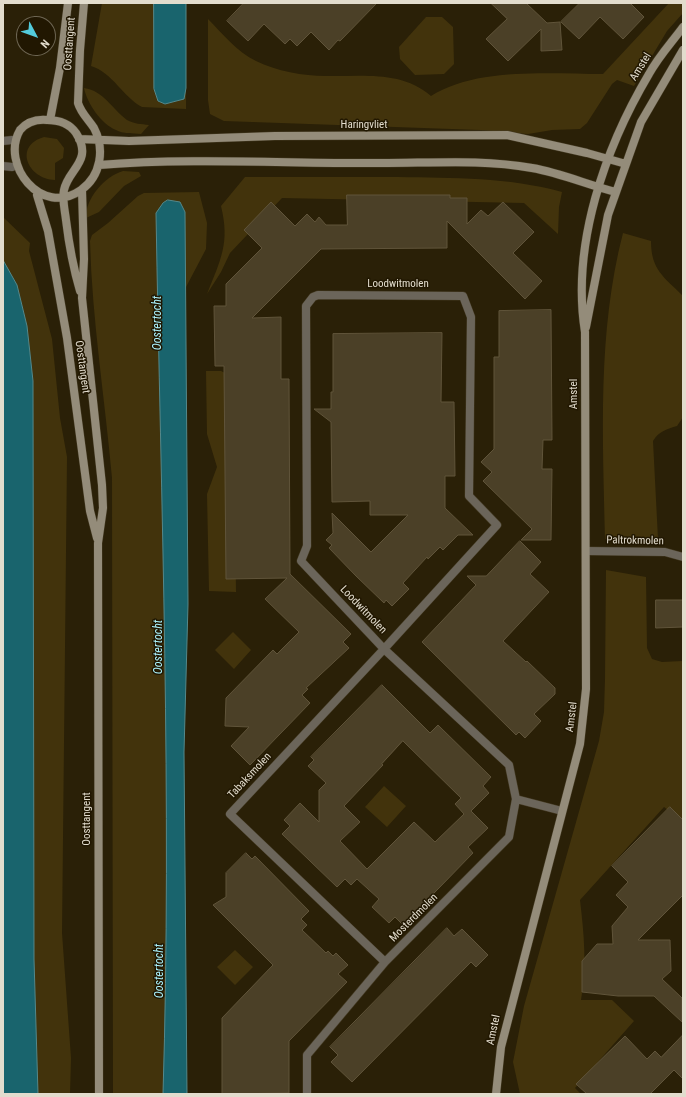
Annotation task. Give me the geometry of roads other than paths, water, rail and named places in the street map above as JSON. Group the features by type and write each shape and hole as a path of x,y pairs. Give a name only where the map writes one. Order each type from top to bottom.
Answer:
{"street":[{"name":"Oosttangent","path":"50,120 60,68 68,3"},
{"name":"Oosttangent","path":"84,3 78,103 80,110 93,128 98,139"},
{"name":"Amstel","path":"496,1094 501,1047 510,1008 580,744 586,689 585,332 581,306 588,227 608,159 618,132 649,73 683,27"},
{"name":"Amstel","path":"585,332 608,215 641,122 683,50"},
{"path":"63,198 67,181 78,166 81,157 79,139 74,131 59,121 32,121 24,126 12,140 10,153 12,167 22,183 37,195 50,198 63,198 82,190 89,183 99,165 101,150 98,139"},
{"name":"Haringvliet","path":"79,139 129,141 275,136 508,135 626,164"},
{"path":"3,141 12,140"},
{"path":"99,165 210,161 372,164 488,163 556,173 616,192"},
{"path":"3,166 12,167"},
{"name":"Oosttangent","path":"82,190 84,260 82,298 102,485 103,508 98,543 99,1094"},
{"name":"Oosttangent","path":"37,195 48,232 64,323 90,511 98,543"},
{"name":"Oosttangent","path":"63,198 71,263 82,298"},
{"name":"Loodwitmolen","path":"384,649 497,525 469,496 471,317 463,296 318,295 313,297 306,306 307,546 301,561 384,649 509,765 516,798"},
{"name":"Paltrokmolen","path":"586,551 665,552 683,557"},
{"name":"Tabaksmolen","path":"384,649 230,814 385,962"},
{"path":"516,798 562,811"},
{"name":"Mosterdmolen","path":"307,1094 307,1055 385,962 509,837 516,798"}],"water":[{"path":"154,3 186,3 186,88 184,99 165,104 158,101 154,89"},
{"path":"168,200 180,202 185,212 188,604 184,752 187,1094 163,1094 166,763 156,213 163,203"},
{"path":"3,260 17,285 27,326 33,381 34,959 38,1094 3,1094"}],"water label":[{"name":"Oostertocht","path":"158,323"},
{"name":"Oostertocht","path":"159,647"},
{"name":"Oostertocht","path":"160,971"}]}
